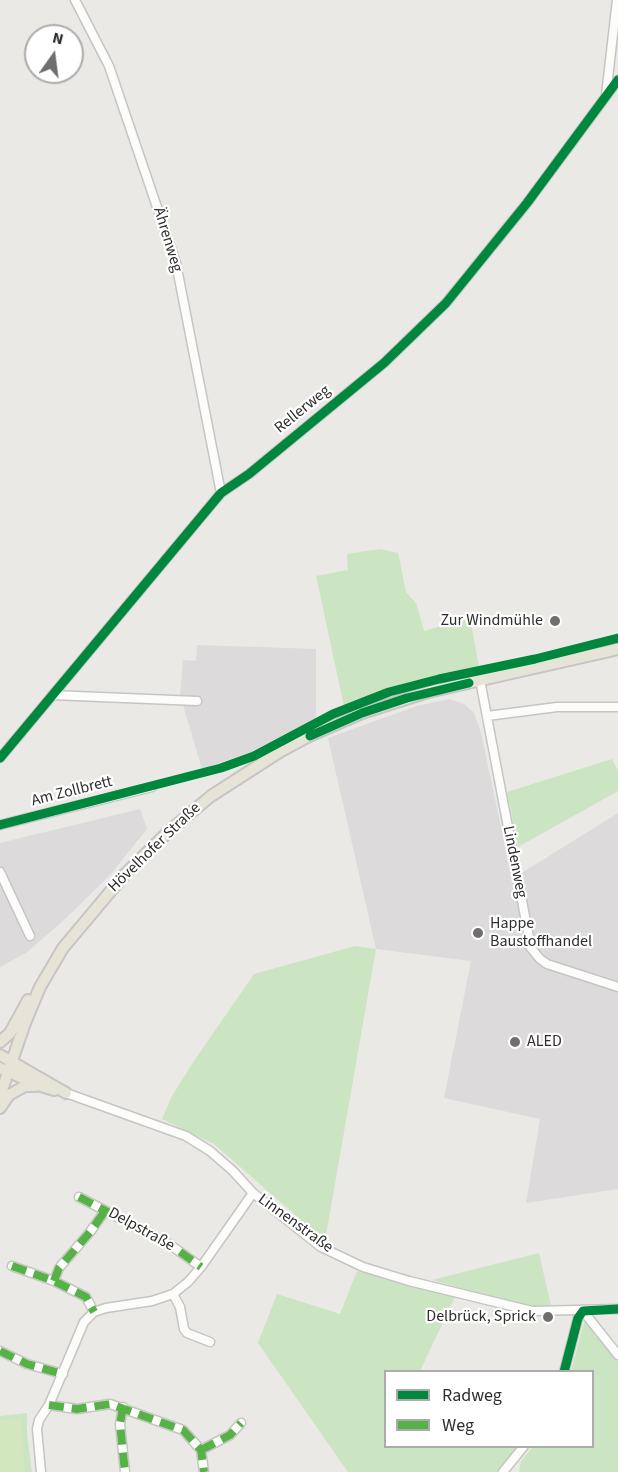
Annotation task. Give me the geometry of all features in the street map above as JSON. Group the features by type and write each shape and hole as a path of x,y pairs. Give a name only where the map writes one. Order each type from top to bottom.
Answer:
{"main road":[{"name":"Hövelhofer Straße","path":"0,1096 6,1067 40,987 63,948 125,874 168,832 211,796 252,768 309,736 362,713 407,698 618,649"},
{"path":"0,1042 10,1033 28,999 40,987"},
{"path":"0,1055 6,1067 41,1086 66,1093"},
{"path":"6,1067 66,1093"},
{"path":"0,1108 9,1095 25,1086 41,1086"}],"street":[{"name":"Ährenweg","path":"75,0 109,66 176,262 220,493"},
{"name":"Rellerweg","path":"606,96 617,0"},
{"name":"Rellerweg","path":"0,758 220,493 249,474 384,363 446,303 527,203 617,81"},
{"name":"Lindenweg","path":"480,680 531,948 547,964 618,987"},
{"path":"52,695 197,701"},
{"path":"487,716 557,706 618,707"},
{"name":"Am Zollbrett","path":"0,825 152,787"},
{"path":"0,872 30,936"},
{"name":"Linnenstraße","path":"66,1093 186,1136 210,1151 253,1193 321,1247 363,1267 532,1311 618,1309"},
{"path":"41,1472 37,1429 39,1420 49,1405 84,1322 94,1312 106,1308 152,1301 173,1294 201,1267 253,1193"},
{"name":"Delpstraße","path":"79,1197 169,1244 201,1267"},
{"path":"54,1281 59,1268 90,1232 105,1210"},
{"path":"12,1266 54,1281 86,1297 94,1312"},
{"path":"173,1294 180,1307 184,1329 187,1333 210,1342"},
{"path":"564,1370 578,1318 583,1311 618,1355"},
{"path":"0,1351 27,1364 63,1374"},
{"path":"49,1405 77,1409 110,1404 183,1430 201,1450 204,1472"},
{"path":"123,1407 120,1424 125,1472"},
{"path":"201,1450 230,1435 241,1423"},
{"path":"503,1472 522,1448"}],"shaded area":[{"path":"197,645 316,649 316,718 251,752 202,769 180,695 183,660 196,661"},
{"path":"449,699 464,704 474,713 481,733 512,879 618,813 618,1189 526,1203 540,1119 444,1098 471,961 376,949 328,738 417,706"},
{"path":"140,809 147,829 110,875 26,953 0,967 0,843"}],"green space":[{"path":"380,549 398,553 406,592 416,603 424,631 470,618 479,667 412,682 344,706 316,576 348,570 347,554"},
{"path":"612,759 618,771 618,791 518,847 507,792"},
{"path":"355,946 376,949 325,1241 214,1144 162,1119 172,1096 194,1061 254,974"},
{"path":"539,1253 551,1306 528,1307 432,1280"},
{"path":"357,1271 455,1297 420,1370 384,1370 384,1448 517,1448 497,1472 348,1472 258,1343 277,1294 340,1314"},
{"path":"585,1319 618,1361 618,1472 519,1472 521,1461 532,1448 594,1448 594,1370 571,1370"},
{"path":"27,1413 32,1472 0,1472 0,1416"},
{"path":"21,1419 25,1472 0,1472 0,1420"}],"marked path":[{"path":"79,1197 169,1244 201,1267"},
{"path":"54,1281 59,1268 105,1211"},
{"path":"12,1266 54,1281 86,1297 94,1312"},
{"path":"0,1351 27,1364 63,1374"},
{"path":"49,1405 77,1409 110,1404 183,1430 201,1450 204,1472"},
{"path":"123,1407 120,1424 125,1472"},
{"path":"201,1450 230,1435 241,1423"}],"cycle path":[{"path":"0,758 221,493 249,474 384,363 446,303 527,203 618,80"},
{"path":"0,825 221,768 254,756 333,714 389,692 618,638"},
{"path":"310,736 362,713 407,698 469,683"},
{"path":"565,1370 578,1318 583,1311 618,1309"}],"place":[{"name":"Zur Windmühle","path":"555,621"},
{"name":"Happe Baustoffhandel","path":"478,933"},
{"name":"ALED","path":"515,1042"},
{"name":"Delbrück, Sprick","path":"548,1317"}]}
